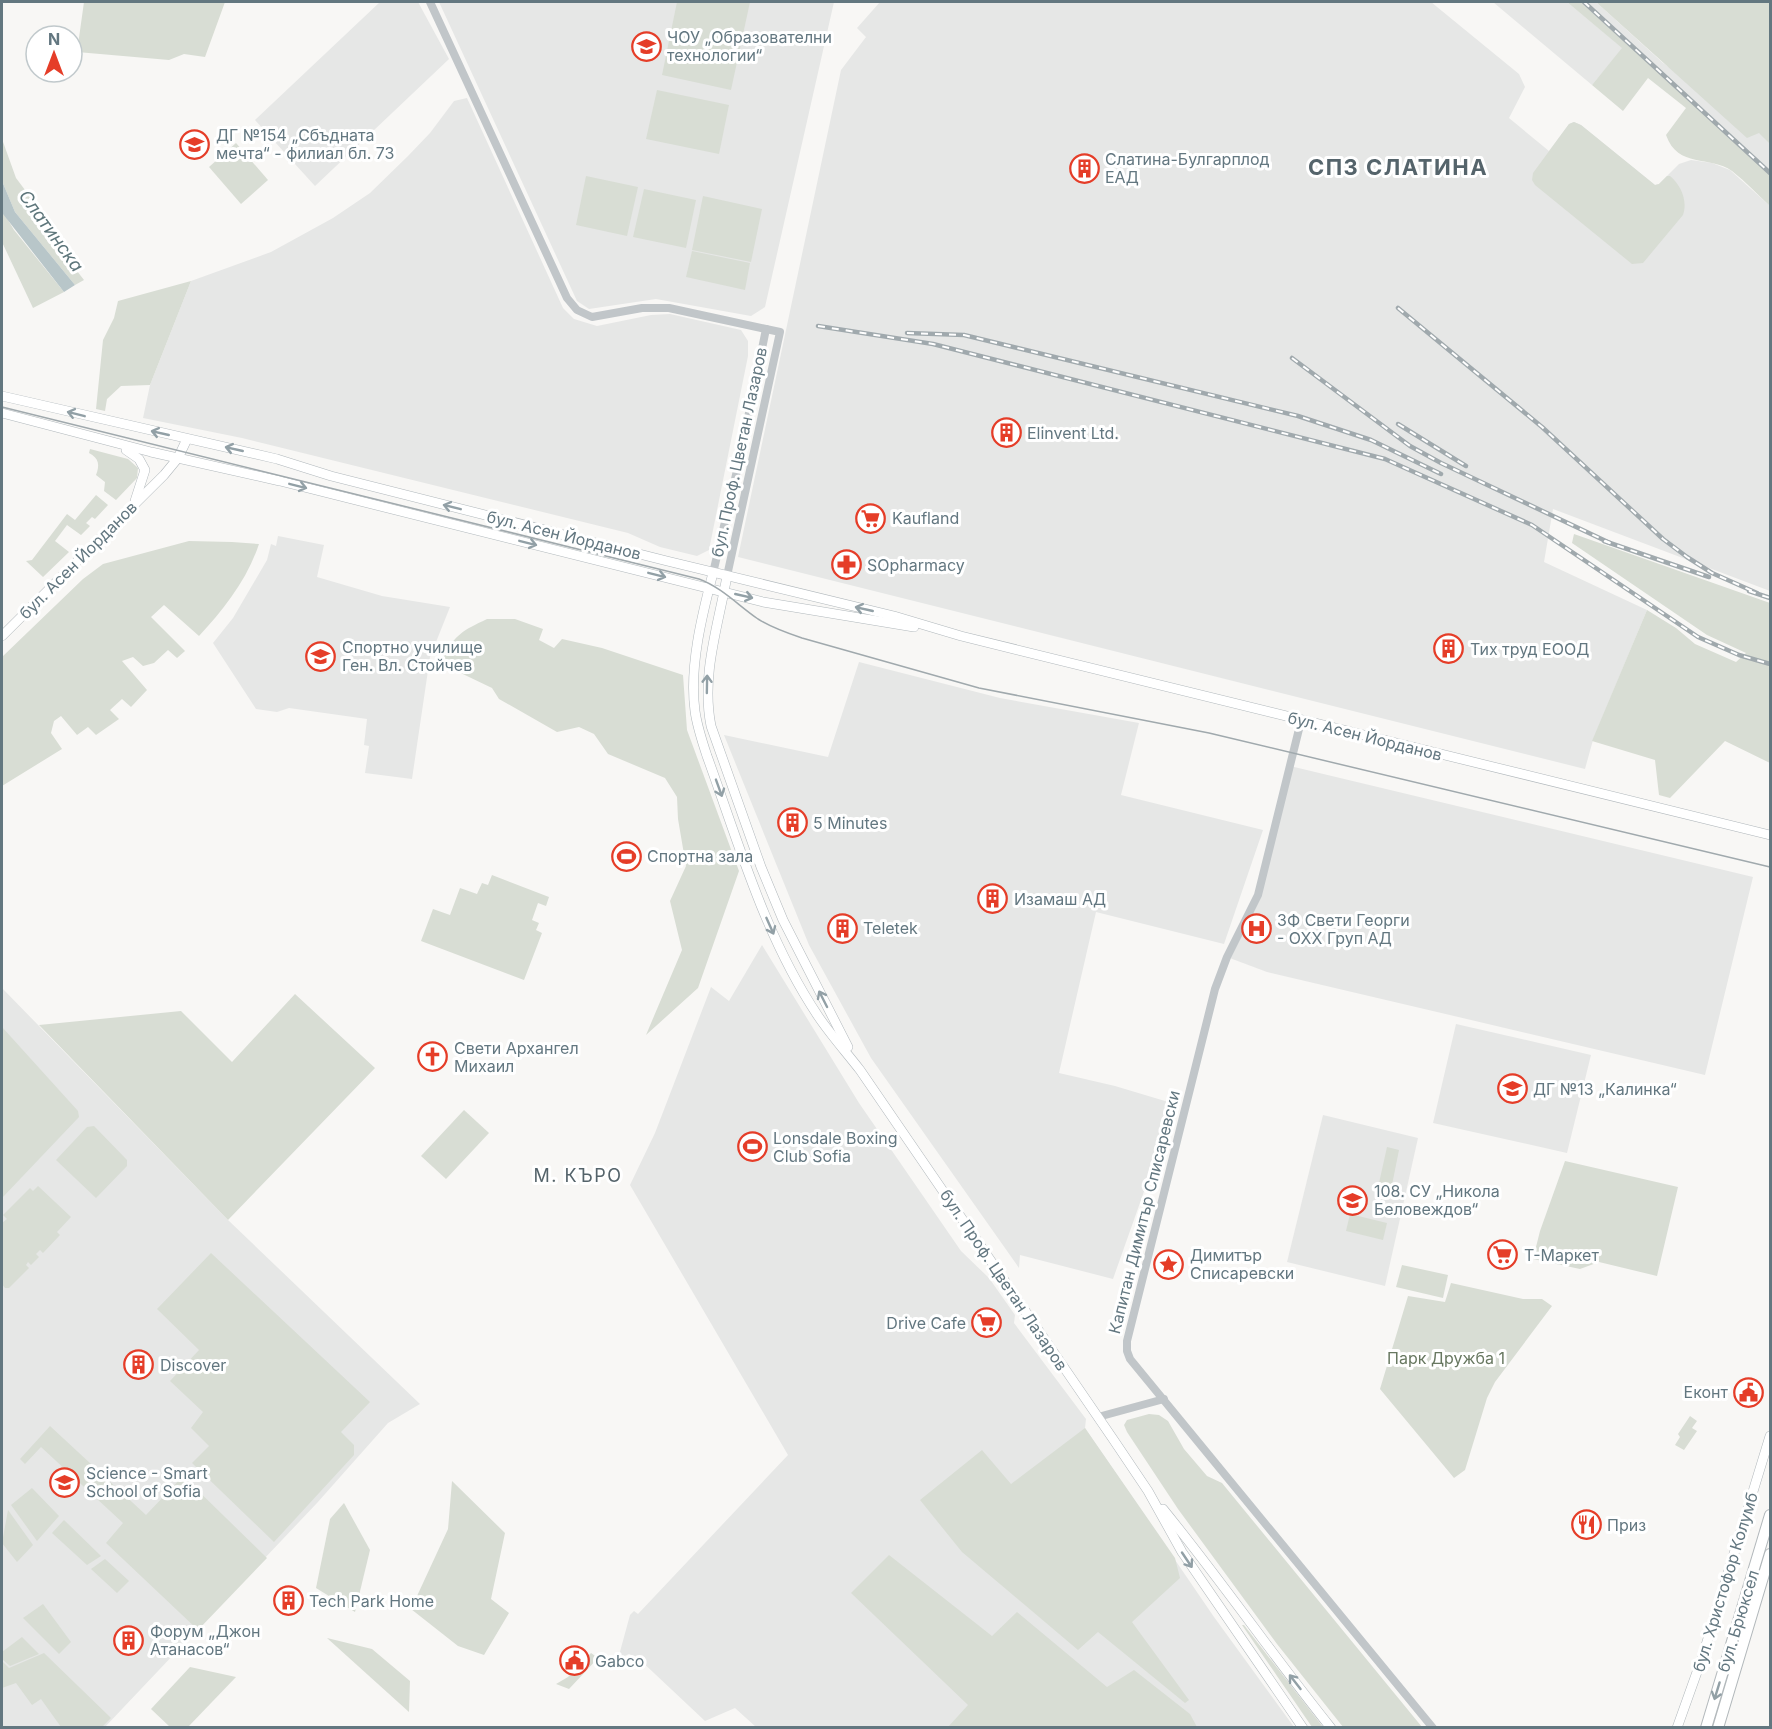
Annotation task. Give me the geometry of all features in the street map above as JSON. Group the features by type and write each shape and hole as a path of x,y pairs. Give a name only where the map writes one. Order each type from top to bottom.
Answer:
{"main road":[{"path":"2,396 187,439"},
{"path":"2,414 178,458"},
{"name":"бул. Асен Йорданов","path":"2,636 178,458 187,439 277,459 331,476 713,573 894,616 961,636 1770,835"},
{"path":"110,442 135,455 144,465 145,475 134,504"},
{"name":"бул. Асен Йорданов","path":"178,458 763,602 961,636"},
{"name":"бул. Проф. Цветан Лазаров","path":"713,573 694,672 697,719 707,756 769,926 818,1016 860,1070 1098,1417 1148,1491 1182,1552 1303,1728"},
{"name":"бул. Проф. Цветан Лазаров","path":"727,576 708,672 708,709 711,726 761,867 781,914 860,1070"},
{"name":"бул. Христофор Колумб","path":"1677,1728 1702,1658 1770,1436"},
{"name":"бул. Проф. Цветан Лазаров","path":"1148,1491 1193,1545 1283,1668 1331,1728"},
{"name":"бул. Брюксел","path":"1706,1728 1770,1515"},
{"name":"бул. Брюксел","path":"1718,1728 1770,1554"}],"street":[{"name":"бул. Проф. Цветан Лазаров","path":"430,2 567,298 577,310 592,316 642,308 669,308 780,332 727,576"},
{"name":"бул. Проф. Цветан Лазаров","path":"713,573 739,462 766,329"},
{"name":"Капитан Димитър Списаревски","path":"1301,720 1258,895 1227,957 1215,989 1126,1341 1126,1351 1130,1359 1433,1728"},
{"path":"1098,1417 1164,1399"}],"shaded area":[{"path":"380,2 418,2 449,59 315,186 255,120"},
{"path":"439,2 834,2 765,307 751,316 656,299 589,309 577,301"},
{"path":"880,2 1431,2 1519,74 1525,87 1509,118 1549,151 1569,124 1574,122 1581,125 1655,185 1659,184 1679,164 1691,160 1712,163 1730,170 1770,206 1770,591 1553,509 1544,562 1647,610 1593,740 1585,769 738,557 841,70 866,37 857,28"},
{"path":"1493,2 1567,2 1623,48 1592,85"},
{"path":"1581,2 1596,2 1663,63 1759,132 1770,144 1770,175"},
{"path":"467,98 563,308 574,319 597,326 651,315 670,314 741,330 748,341 748,356 709,550 697,556 660,547 628,533 242,438 143,418 150,385 191,281 271,252 333,218 370,193 430,133 454,101"},
{"path":"2,181 15,212 75,285 64,292 3,214"},
{"path":"278,536 324,545 317,577 382,596 450,607 430,657 412,779 365,773 369,746 364,745 367,719 289,708 277,712 256,709 213,643 233,618 267,560 271,544 276,546"},
{"path":"859,662 1000,698 1139,723 1121,795 1263,830 1224,944 1096,912 1059,1073 1115,1086 1175,1104 1113,1279 1020,1255 1019,1268 871,1058 809,945 724,735 828,757"},
{"path":"1290,766 1753,877 1705,1075 1267,972 1227,957 1258,895"},
{"path":"762,945 859,1103 961,1251 989,1278 1015,1315 1014,1323 1086,1419 1085,1428 1214,1617 1294,1727 756,1727 735,1708 705,1721 638,1658 629,1654 618,1659 630,1615 634,1611 638,1614 788,1455 630,1185 655,1133 711,987 729,1001"},
{"path":"2,988 228,1220 420,1404 388,1423 317,1503 105,1727 2,1727"},
{"name":"ДГ №13 „Калинка“","path":"1456,1024 1591,1055 1567,1153 1433,1123"},
{"name":"108. СУ „Никола Беловеждов“","path":"1323,1115 1418,1138 1385,1286 1287,1262"}],"green space":[{"path":"84,2 225,2 205,57 184,54 169,60 84,53 84,24 81,24"},
{"path":"677,2 750,2 731,90 662,75"},
{"path":"1567,2 1581,2 1770,175 1770,206 1732,171 1714,163 1686,157 1671,146 1666,135 1686,108 1648,78 1623,111 1592,85 1622,48"},
{"path":"1596,2 1770,2 1770,144 1759,133 1747,138"},
{"path":"657,90 729,105 719,154 646,139"},
{"path":"1574,122 1581,125 1655,185 1670,176 1680,189 1685,204 1683,215 1643,263 1632,264 1535,185 1532,180 1533,173 1569,124"},
{"path":"2,139 16,178 49,222 63,253 84,280 75,285 15,212 2,181"},
{"path":"236,143 268,180 241,204 209,167"},
{"path":"586,176 638,187 627,236 576,225"},
{"path":"644,189 696,200 686,248 633,237"},
{"path":"703,196 762,209 751,262 692,250"},
{"path":"2,210 14,230 64,292 33,308 2,242"},
{"path":"692,251 750,263 745,290 686,277"},
{"path":"191,281 150,385 121,386 107,399 105,411 96,409 103,340 114,318 118,301"},
{"path":"90,449 128,459 138,468 137,478 116,500 104,491 105,482 96,475 98,462 89,453"},
{"path":"96,495 108,505 95,519 92,517 86,523 90,526 81,535 67,525 55,541 69,552 43,577 26,561 32,560 67,514 75,520"},
{"path":"1574,534 1770,603 1770,763 1725,741 1670,798 1659,795 1655,760 1592,741 1647,610 1676,628 1695,644 1736,662 1746,653 1707,635 1572,543"},
{"path":"189,541 259,544 248,570 234,593 199,636 164,605 151,617 185,651 177,658 168,650 154,663 143,666 133,657 122,661 147,690 131,707 122,699 110,710 119,719 96,735 88,727 77,735 61,716 54,721 51,733 62,749 2,786 2,657 83,579 103,564"},
{"path":"487,619 515,619 543,629 539,640 554,648 562,639 602,648 683,675 687,730 739,871 698,988 646,1035 682,950 670,901 686,866 678,819 677,797 665,778 608,754 594,734 579,727 557,732 499,699 492,688 444,665 442,658 456,638"},
{"path":"492,875 549,897 546,906 538,903 532,920 539,923 536,930 542,933 524,980 421,941 433,909 450,915 460,888 477,894 482,883 488,885"},
{"path":"295,994 375,1068 228,1220 39,1025 181,1011 232,1062"},
{"path":"2,1027 78,1111 79,1117 2,1198"},
{"path":"464,1110 489,1133 446,1179 421,1156"},
{"path":"94,1126 127,1160 127,1166 96,1198 56,1160 87,1127"},
{"path":"1387,1147 1399,1150 1392,1185 1379,1183"},
{"path":"1565,1161 1678,1187 1657,1276 1599,1262 1580,1269 1533,1259 1540,1231"},
{"path":"38,1186 71,1217 57,1232 60,1235 43,1253 40,1250 36,1254 39,1257 31,1265 28,1262 26,1265 29,1268 9,1288 5,1288 2,1284 2,1223 7,1219 3,1215 30,1188 33,1191"},
{"path":"1350,1214 1387,1223 1383,1240 1346,1231"},
{"path":"211,1253 370,1402 341,1432 354,1445 354,1455 274,1542 192,1463 209,1446 191,1428 203,1412 170,1381 199,1350 157,1309"},
{"path":"1402,1265 1448,1275 1443,1298 1396,1287"},
{"name":"Парк Дружба 1","path":"1451,1283 1523,1299 1542,1299 1552,1306 1495,1382 1487,1398 1465,1470 1454,1478 1380,1389 1408,1296 1445,1302"},
{"path":"1149,1414 1159,1415 1168,1421 1184,1449 1207,1476 1222,1483 1422,1727 1343,1727 1277,1644 1178,1509 1127,1432 1124,1425 1127,1420"},
{"path":"1690,1416 1697,1421 1692,1428 1697,1431 1684,1450 1675,1445 1680,1437 1678,1434"},
{"path":"50,1426 146,1515 183,1476 267,1558 198,1630 106,1543 123,1523 41,1447 25,1464 20,1459"},
{"path":"1085,1428 1175,1558 1180,1578 1132,1622 1189,1700 1185,1703 1098,1632 1078,1650 962,1552 920,1500 982,1450 1011,1484"},
{"path":"452,1481 505,1533 491,1599 509,1613 484,1655 458,1646 411,1609 448,1529"},
{"path":"32,1488 59,1516 37,1541 11,1505"},
{"path":"344,1503 370,1550 355,1612 316,1588 330,1519"},
{"path":"8,1510 33,1545 17,1562 2,1543"},
{"path":"64,1520 101,1556 87,1565 52,1533"},
{"path":"889,1555 992,1636 1017,1612 1107,1687 1134,1670 1190,1714 1197,1727 948,1727 968,1705 851,1593"},
{"path":"105,1559 129,1581 117,1593 91,1569"},
{"path":"43,1604 71,1642 59,1654 23,1618"},
{"path":"1242,1625 1244,1625 1323,1727 1312,1727"},
{"path":"22,1637 39,1654 10,1666 2,1659 2,1652"},
{"path":"327,1638 372,1649 410,1681 409,1712"},
{"path":"44,1653 111,1718 102,1727 61,1727 41,1699 32,1705 16,1683 2,1688 2,1661 9,1668"},
{"path":"591,1653 598,1658 569,1689 556,1684 568,1677"},
{"path":"190,1667 236,1677 188,1727 170,1727 151,1709"}],"tram line":[{"path":"2,407 699,579 722,592 758,619 785,632 979,688 1209,733 1770,867"}],"railway":[{"path":"1584,2 1770,173"},
{"path":"1398,308 1542,427 1663,539 1712,573 1757,593"},
{"path":"818,326 933,344 1385,459 1532,525 1698,637 1739,655 1770,664"},
{"path":"907,333 964,335 1298,416 1371,440 1441,474"},
{"path":"1292,358 1410,446 1610,543"},
{"path":"1398,424 1466,466"},
{"path":"1604,541 1709,577"},
{"path":"1749,591 1770,598"}],"place":[{"name":"ЧОУ „Образователни технологии“","path":"646,46"},
{"name":"ДГ №154 „Сбъдната мечта“ - филиал бл. 73","path":"195,144"},
{"name":"Слатина-Булгарплод ЕАД","path":"1084,168"},
{"name":"Elinvent Ltd.","path":"1006,433"},
{"name":"Kaufland","path":"871,518"},
{"name":"SOpharmacy","path":"846,565"},
{"name":"Тих труд ЕООД","path":"1449,649"},
{"name":"Спортно училище Ген. Вл. Стойчев","path":"321,656"},
{"name":"5 Minutes","path":"792,823"},
{"name":"Спортна зала","path":"626,856"},
{"name":"Изамаш АД","path":"993,899"},
{"name":"Teletek","path":"842,928"},
{"name":"ЗФ Свети Георги - ОХХ Груп АД","path":"1256,929"},
{"name":"Свети Архангел Михаил","path":"433,1057"},
{"name":"ДГ №13 „Калинка“","path":"1512,1089"},
{"name":"Lonsdale Boxing Club Sofia","path":"752,1147"},
{"name":"108. СУ „Никола Беловеждов“","path":"1353,1200"},
{"name":"Т-Маркет","path":"1503,1255"},
{"name":"Димитър Списаревски","path":"1169,1264"},
{"name":"Drive Cafe","path":"987,1323"},
{"name":"Discover","path":"139,1365"},
{"name":"Еконт","path":"1749,1392"},
{"name":"Science - Smart School of Sofia","path":"65,1482"},
{"name":"Приз","path":"1586,1525"},
{"name":"Tech Park Home","path":"288,1601"},
{"name":"Форум „Джон Атанасов“","path":"129,1640"},
{"name":"Gabco","path":"574,1661"}],"district":[{"name":"СПЗ СЛАТИНА","path":"1398,167"},
{"name":"М. КЪРО","path":"578,1176"}],"water label":[{"name":"Слатинска","path":"51,231"}]}
